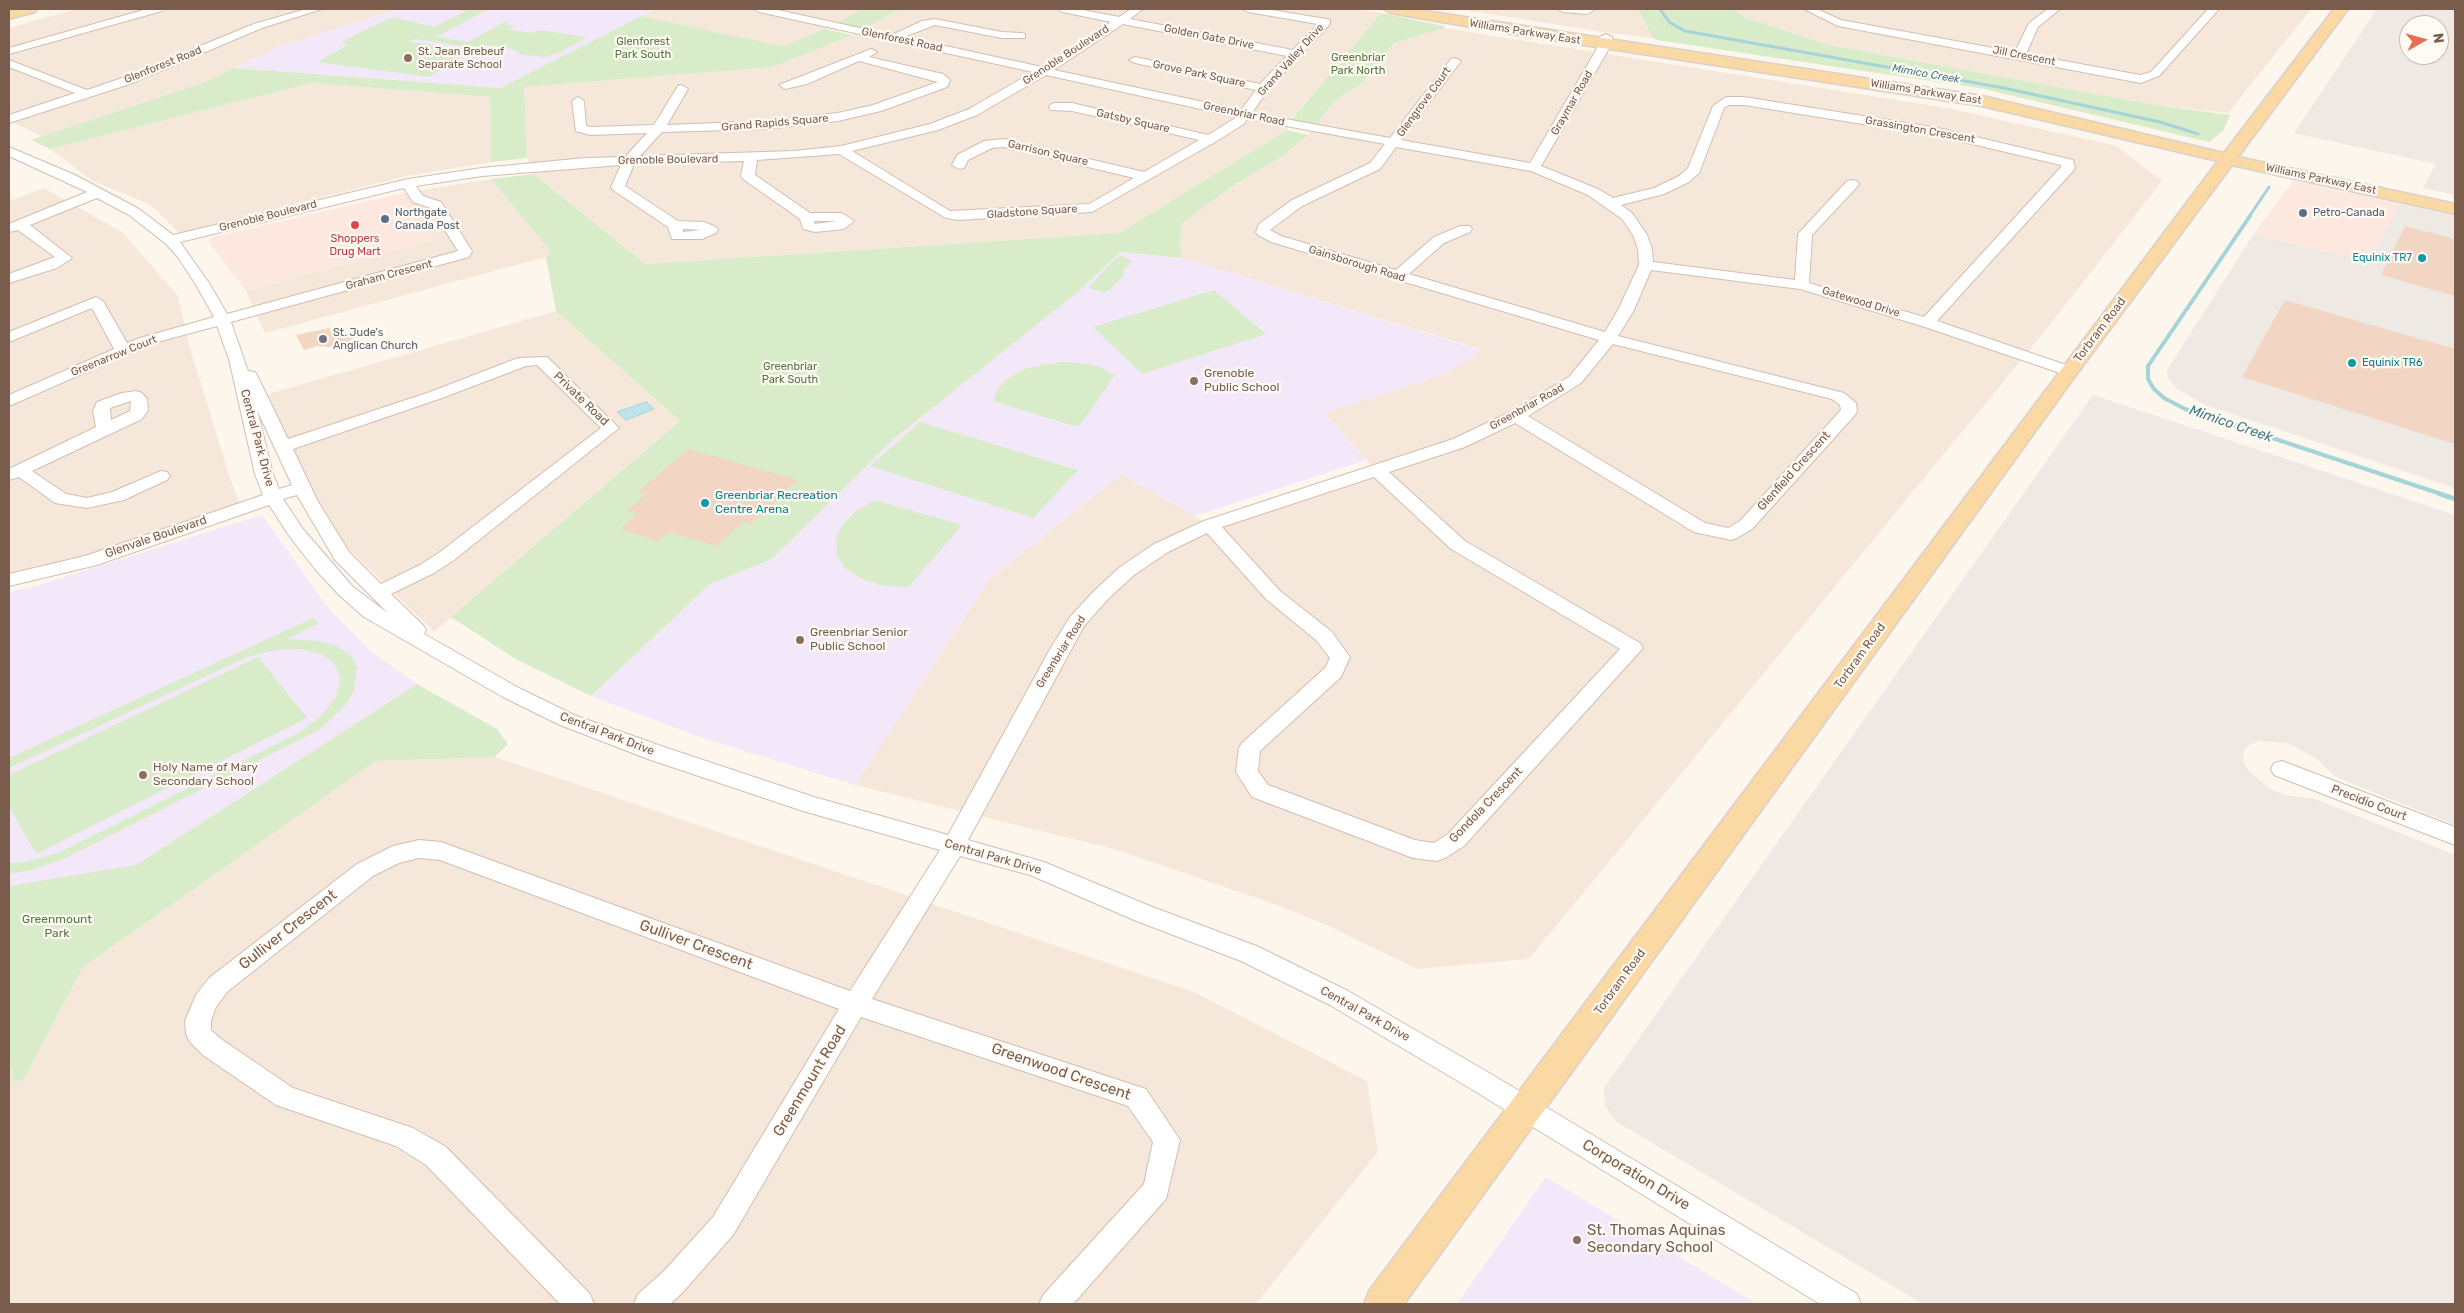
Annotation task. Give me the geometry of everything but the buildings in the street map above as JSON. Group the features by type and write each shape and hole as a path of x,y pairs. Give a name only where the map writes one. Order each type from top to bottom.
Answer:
{"main road":[{"path":"9,14 30,9"},
{"name":"Williams Parkway East","path":"1390,9 1961,90 2232,155 2455,201"},
{"name":"Williams Parkway East","path":"1427,9 1605,41"},
{"name":"Torbram Road","path":"1382,1304 2069,371 2341,9"},
{"name":"Williams Parkway East","path":"2232,155 2302,175 2455,209"},
{"path":"2214,180 2254,170 2302,175"}],"street":[{"path":"9,51 158,9"},
{"name":"Glenforest Road","path":"9,119 126,81 258,26 316,9"},
{"name":"Glenforest Road","path":"768,9 1044,71"},
{"name":"Golden Gate Drive","path":"1067,9 1296,54"},
{"name":"Grenoble Boulevard","path":"170,240 408,183 510,168 629,160 751,158 841,150 934,127 965,115 1044,71 1138,9"},
{"name":"Grand Valley Drive","path":"1245,115 1263,88 1326,22 1248,9"},
{"path":"1563,9 1587,11 1591,9"},
{"name":"Jill Crescent","path":"1809,9 1838,23 2020,55 2141,79 2151,77 2214,9"},
{"path":"2020,55 2033,25 2055,9"},
{"path":"785,85 803,81 859,58 926,23 935,22 1021,36"},
{"name":"Graymar Road","path":"1534,168 1605,41"},
{"name":"Grand Rapids Square","path":"658,129 782,124 838,117 877,108 943,84 944,80 939,77 859,58"},
{"name":"Grove Park Square","path":"1135,60 1263,88"},
{"name":"Glengrove Court","path":"1394,143 1455,61"},
{"path":"9,63 85,93"},
{"name":"Greenbriar Road","path":"955,845 968,817 1077,622 1127,571 1160,548 1210,525 1459,442 1516,416 1575,380 1609,338 1626,310 1646,265 1645,249 1640,235 1627,216 1612,203 1575,184 1534,168 1245,115 1044,71"},
{"path":"675,225 618,187 629,160 658,129 682,89"},
{"path":"578,101 580,128 583,130 658,129"},
{"name":"Grassington Crescent","path":"1612,203 1660,191 1684,179 1694,170 1719,106 1726,101 1744,102 1938,132 2068,164 2068,168 1928,323"},
{"name":"Gatsby Square","path":"1055,107 1072,107 1211,139"},
{"name":"Gladstone Square","path":"841,150 935,208 958,216 1092,208 1144,176 1211,139 1240,121 1245,115"},
{"name":"Garrison Square","path":"959,165 962,158 989,144 1004,143 1144,176"},
{"name":"Gainsborough Road","path":"1394,143 1375,166 1297,203 1264,227 1263,232 1276,239 1609,338"},
{"name":"Central Park Drive","path":"9,151 70,178 134,212 170,240 202,283 222,320 237,359 264,474 273,497 296,533 346,591 371,612 510,692 567,720 811,804 1036,868 1142,913 1250,954 1339,998 1527,1109"},
{"path":"751,158 748,176 807,217"},
{"name":"Graham Crescent","path":"222,320 464,254 465,251 436,205 418,199 408,183"},
{"path":"1802,285 1805,234 1852,184"},
{"path":"14,226 97,193"},
{"path":"9,279 52,265 65,258 14,226"},
{"path":"1398,276 1439,240 1465,229"},
{"name":"Gatewood Drive","path":"1646,265 1802,285 1928,323 2069,371"},
{"path":"9,337 96,301 123,350"},
{"name":"Greenarrow Court","path":"9,401 123,350 187,328 222,320"},
{"name":"Glenfield Crescent","path":"1516,416 1700,528 1731,534 1746,525 1848,411 1848,403 1838,396 1609,338"},
{"name":"Central Park Drive","path":"237,359 249,375 285,446 302,487 342,556 439,652"},
{"name":"Private Road","path":"285,446 436,395 524,361 541,360 611,428 447,556 427,569 379,592"},
{"path":"14,473 105,429"},
{"name":"Gondola Crescent","path":"1210,525 1273,595 1324,636 1340,657 1334,672 1250,748 1247,772 1260,791 1413,850 1437,852 1456,840 1633,648 1458,545 1377,470"},
{"path":"14,473 61,499 87,503 118,496 161,476"},
{"name":"Glenvale Boulevard","path":"9,580 90,560 302,487"},
{"name":"Precidio Court","path":"2282,769 2455,836"},
{"name":"Greenmount Road","path":"648,1304 673,1282 723,1226 855,1004 955,845"},
{"name":"Gulliver Crescent","path":"580,1304 436,1156 404,1137 285,1097 212,1047 199,1034 198,1021 205,1002 218,985 365,870 393,855 419,849 441,851 855,1004"},
{"name":"Greenwood Crescent","path":"855,1004 1137,1097 1167,1140 1156,1190 1054,1304"},
{"name":"Corporation Drive","path":"1527,1109 1847,1304"}],"shaded area":[{"path":"77,9 398,9 278,47 200,84 43,137 9,120 9,28"},
{"name":"St. Jean Brebeuf Separate School","path":"398,9 655,9 500,88 234,68 278,47"},
{"path":"655,9 862,9 846,20 783,46 641,16"},
{"path":"900,9 1359,9 1381,13 1291,119 1287,130 1119,233 645,264 534,174 527,158 524,87 773,67 853,35"},
{"path":"1459,9 1638,9 1653,38 1603,32"},
{"path":"1733,9 2311,9 2228,113 2155,105 1829,45 1746,18"},
{"path":"2377,9 2455,9 2455,195 2423,188 2436,164 2294,133"},
{"path":"1444,28 1947,108 2117,146 2162,181 2049,326 1529,959 1417,969 1331,927 1280,906 1114,849 855,785 989,579 1122,474 1210,525 1376,470 1324,413 1447,373 1480,349 1182,258 1180,241 1182,223 1234,185 1283,156 1308,135 1333,102 1365,82 1394,43"},
{"path":"312,83 490,97 491,162 407,176 179,233 151,205 93,181 50,149"},
{"path":"491,179 550,251 546,257 265,333 246,291 433,240 403,193"},
{"path":"2293,181 2399,204 2369,261 2253,235"},
{"path":"44,188 122,232 178,296 190,348 241,508 90,561 9,580 9,201"},
{"path":"403,193 434,240 246,291 208,241 213,237"},
{"path":"2399,204 2455,216 2455,488 2205,405 2176,388 2168,378 2167,370 2253,235 2369,261"},
{"path":"1120,252 1182,258 1480,350 1447,373 1324,413 1366,460 1195,516 1122,474 989,579 855,785 700,737 591,696 710,584 772,559 895,438 1079,291"},
{"path":"556,311 680,421 434,632 341,541 301,475 268,394"},
{"path":"2093,395 2455,515 2455,825 2343,780 2332,774 2316,758 2287,743 2259,741 2249,745 2244,751 2243,760 2248,770 2270,789 2285,795 2315,799 2455,855 2455,1304 1923,1304 1617,1122 1605,1106 1604,1088"},
{"name":"Holy Name of Mary Secondary School","path":"262,515 328,608 368,649 417,684 136,865 9,886 9,592 39,585"},
{"path":"495,757 1194,992 1367,1081 1378,1152 1256,1304 9,1304 9,1050 13,1082 24,1079 83,967 376,761"},
{"name":"St. Thomas Aquinas Secondary School","path":"1546,1177 1757,1304 1457,1304"}],"green space":[{"path":"470,9 488,9 437,37 468,42 511,20 504,24 515,26 510,30 534,33 539,30 587,37 561,52 544,57 523,55 512,49 487,45 480,49 416,39 408,42 473,50 429,77 317,62 348,45 341,42 392,17 434,27"},
{"path":"862,9 900,9 864,29 838,23"},
{"path":"1638,9 1733,9 1746,18 1829,45 2155,105 2230,115 2223,131 2209,142 1984,89 1657,40 1653,38"},
{"name":"Greenbriar Park North","path":"1381,13 1444,26 1444,28 1394,43 1364,82 1333,102 1317,124 1291,120"},
{"name":"Glenforest Park South","path":"641,16 783,46 824,29 853,35 773,67 524,87 527,158 491,162 490,97 312,83 50,149 31,140 200,84 234,68 500,88"},
{"name":"Greenbriar Park South","path":"1287,130 1308,135 1283,156 1234,185 1182,223 1180,241 1182,258 1120,252 1079,291 895,438 772,559 710,584 591,696 514,658 451,617 680,421 556,311 546,257 550,251 491,179 534,174 645,264 1119,233"},
{"path":"1122,256 1132,261 1123,271 1123,276 1110,290 1104,292 1088,288 1116,258"},
{"path":"1214,290 1266,334 1142,374 1093,327"},
{"path":"1062,362 1082,363 1100,367 1115,375 1080,425 1074,426 993,401 997,390 1007,379 1022,370"},
{"path":"920,422 1078,470 1033,518 870,466"},
{"path":"874,500 959,524 960,528 908,587 883,586 862,579 846,569 837,555 836,540 842,525 855,512"},
{"path":"313,618 319,623 287,639 320,641 337,646 352,657 357,667 354,691 346,705 319,730 62,860 31,870 9,874 9,863 25,862 58,853 300,732 322,715 336,697 340,679 335,664 321,654 301,649 275,650 247,657 9,768 9,758"},
{"path":"258,657 307,718 36,854 9,807 9,775"},
{"name":"Greenmount Park","path":"417,684 497,729 508,744 495,757 376,761 83,967 24,1079 13,1082 9,1050 9,886 136,865"}],"water":[{"path":"646,402 654,409 626,420 617,412"}],"waterway":[{"name":"Mimico Creek","path":"1660,9 1669,22 1685,31 2004,88 2160,122 2198,134"},
{"name":"Mimico Creek","path":"2249,217 2269,187"},
{"name":"Mimico Creek","path":"2250,216 2148,366 2148,379 2154,389 2164,398 2185,409 2444,495"},
{"name":"Mimico Creek","path":"2440,494 2455,499"}],"place":[{"name":"St. Jean Brebeuf Separate School","path":"408,58"},
{"name":"Petro-Canada","path":"2303,213"},
{"name":"Northgate Canada Post","path":"385,219"},
{"name":"Shoppers Drug Mart","path":"355,225"},
{"name":"Equinix TR7","path":"2422,258"},
{"name":"St. Jude's Anglican Church","path":"323,339"},
{"name":"Equinix TR6","path":"2352,363"},
{"name":"Grenoble Public School","path":"1194,381"},
{"name":"Greenbriar Recreation Centre Arena","path":"705,503"},
{"name":"Greenbriar Senior Public School","path":"800,640"},
{"name":"Holy Name of Mary Secondary School","path":"143,775"},
{"name":"St. Thomas Aquinas Secondary School","path":"1577,1240"}]}
